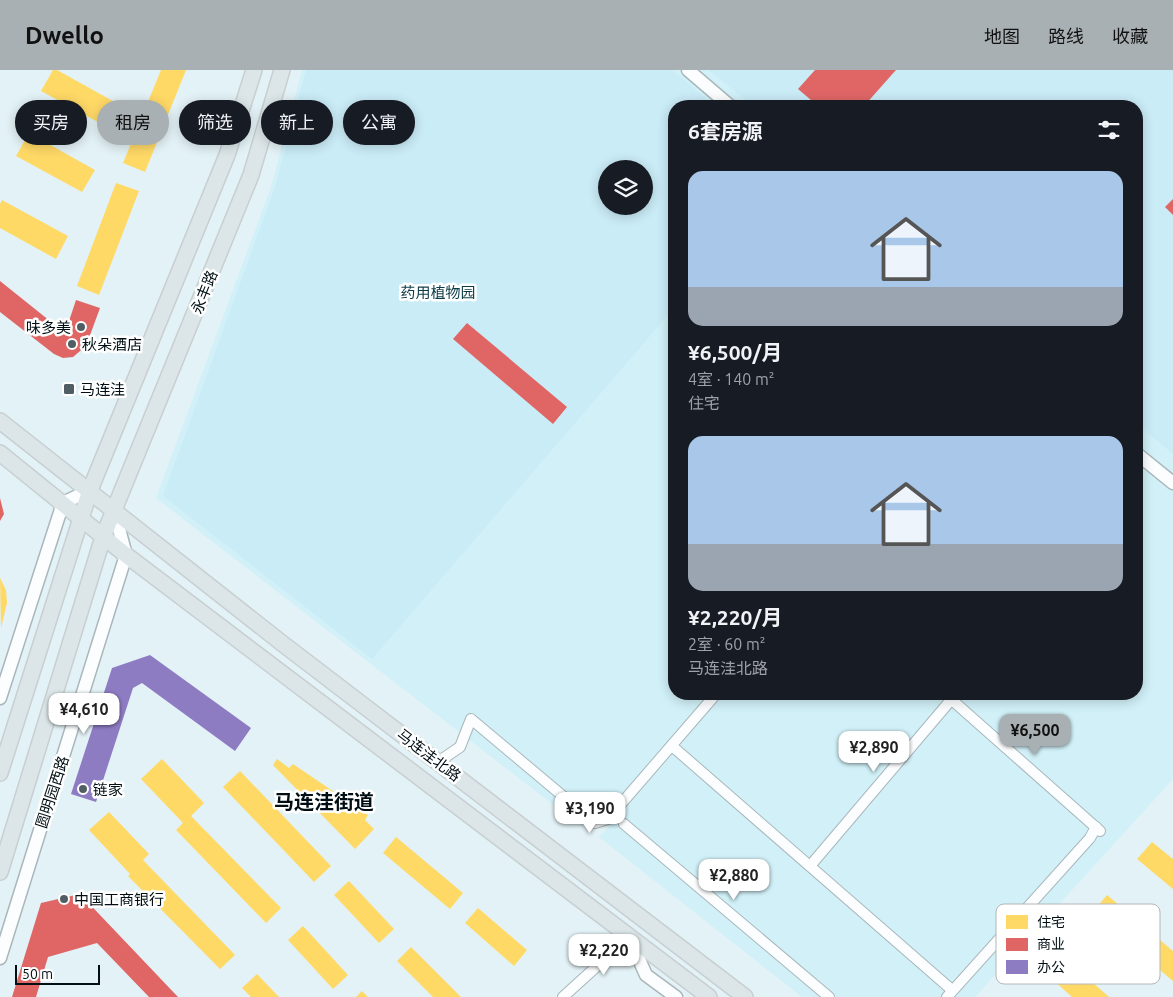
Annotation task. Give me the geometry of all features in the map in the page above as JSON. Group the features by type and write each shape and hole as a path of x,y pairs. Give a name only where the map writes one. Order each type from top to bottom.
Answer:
{"main road":[{"name":"永丰路","path":"80,517 228,155 254,70"},
{"name":"永丰路","path":"104,537 252,175 282,70"},
{"path":"0,421 90,490"},
{"path":"0,453 80,517 0,774"},
{"name":"马连洼北路","path":"90,490 283,644 746,997"},
{"name":"马连洼北路","path":"80,517 126,555 709,997"},
{"name":"圆明园西路","path":"0,872 104,537"}],"street":[{"path":"688,70 723,100"},
{"path":"1143,459 1173,483"},
{"path":"0,698 63,503 90,490"},
{"path":"114,510 126,555"},
{"name":"圆明园西路","path":"0,958 126,555"},
{"path":"438,762 460,748 472,719 595,823 608,820 711,700"},
{"path":"810,866 951,700"},
{"path":"957,700 1098,829 1031,904"},
{"path":"672,746 810,866 950,994 996,943"},
{"path":"624,824 829,997"},
{"path":"563,997 629,937"},
{"name":"马连洼北路","path":"629,937 646,975 676,997"}],"shaded area":[{"path":"302,70 1173,70 1173,779 1059,904 996,904 996,974 975,997 802,997 599,837 628,806 621,798 581,826 156,498 271,187 282,145 333,145 333,100 294,100"}],"green space":[{"name":"药用植物园","path":"306,70 672,70 708,100 668,100 668,315 372,659 163,496 275,187 286,145 333,145 333,100 298,100"},
{"path":"709,70 1173,70 1173,454 1143,429 1143,100 746,100"}],"building: 住宅":[{"path":"53,70 57,70 111,100 97,100 97,122 87,116 87,100 58,100 41,91"},
{"path":"161,70 186,70 169,112 169,100 149,100"},
{"path":"22,145 50,145 95,170 82,192 16,156"},
{"path":"130,145 156,145 145,172 123,163"},
{"path":"116,183 139,191 99,295 77,286"},
{"path":"2,200 68,236 56,259 0,228 0,204"},
{"path":"0,578 6,590 7,603 1,628"},
{"path":"162,759 204,803 191,816 281,908 266,923 176,830 183,823 141,779"},
{"path":"277,759 289,768 293,764 368,815 365,820 374,829 355,849 273,765"},
{"path":"240,771 331,866 314,882 223,787"},
{"path":"109,812 149,854 143,860 235,955 220,969 128,876 130,874 89,830"},
{"path":"396,837 463,893 450,909 383,853"},
{"path":"1152,842 1173,859 1173,889 1137,859"},
{"path":"349,881 394,929 379,943 334,895"},
{"path":"1107,895 1118,904 1100,904"},
{"path":"478,908 527,950 514,966 465,923"},
{"path":"303,926 348,975 333,989 288,940"},
{"path":"1160,940 1173,951 1173,981 1160,970"},
{"path":"411,947 461,997 433,997 397,961"},
{"path":"257,974 279,997 251,997 242,988"},
{"path":"1058,984 1094,984 1109,997 1072,997"},
{"path":"362,991 368,997 356,997"}],"building: 商业":[{"path":"815,70 896,70 869,100 811,100 798,89"},
{"path":"1173,199 1173,215 1165,207"},
{"path":"0,281 65,333 76,300 100,308 86,346 73,357 63,358 54,354 0,312"},
{"path":"467,323 567,407 553,424 453,339"},
{"path":"0,498 4,514 0,521"},
{"path":"80,894 178,997 149,997 97,943 48,957 36,997 12,997 41,903"}],"building: 办公":[{"path":"150,655 251,728 235,751 142,683 133,688 96,802 71,794 112,668"}],"place":[{"name":"味多美","path":"81,327"},
{"name":"秋朵酒店","path":"72,344"},
{"name":"马连洼","path":"69,389"},
{"name":"链家","path":"83,789"},
{"name":"中国工商银行","path":"64,899"}],"district":[{"name":"马连洼街道","path":"324,801"}]}
